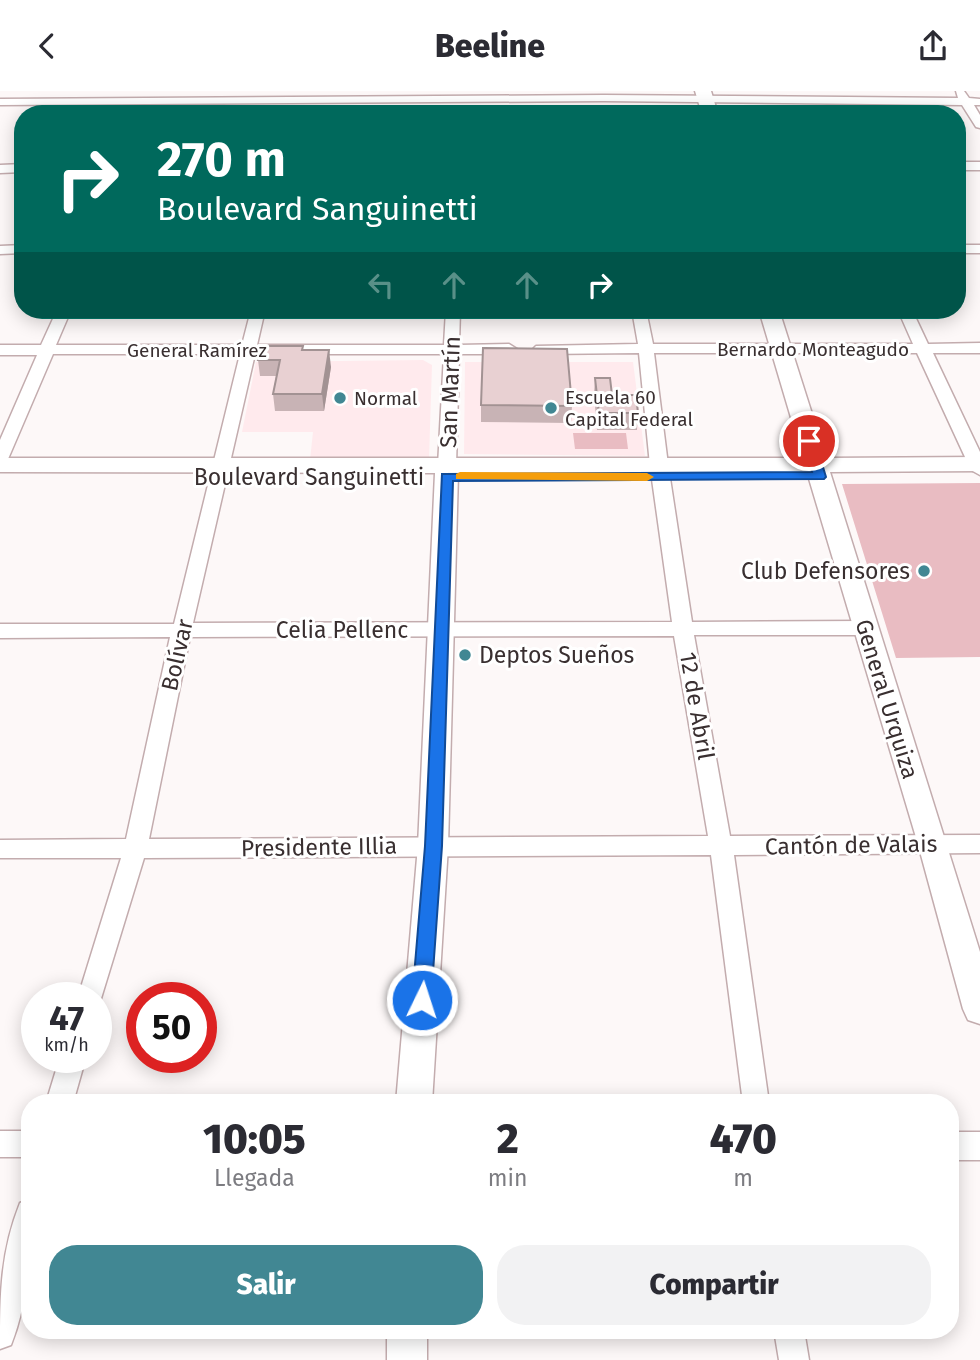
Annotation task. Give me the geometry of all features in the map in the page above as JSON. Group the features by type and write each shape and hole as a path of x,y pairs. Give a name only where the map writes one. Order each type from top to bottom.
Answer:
{"main road":[{"name":"General Urquiza","path":"772,319 864,628 933,844 980,1009"},
{"name":"Boulevard Sanguinetti","path":"0,465 221,472"},
{"name":"Boulevard Sanguinetti","path":"0,478 221,472 979,468"},
{"name":"San Martín","path":"415,1094 433,846 447,471"},
{"path":"407,1339 407,1360"}],"street":[{"path":"0,103 8,91"},
{"path":"0,103 158,96 458,95 604,95 706,101 810,96 962,96 980,102"},
{"path":"962,96 980,124"},
{"path":"0,459 60,319"},
{"name":"Bolívar","path":"95,982 135,849 183,629 256,319"},
{"name":"San Martín","path":"447,471 453,319"},
{"name":"12 de Abril","path":"641,319 660,471 721,847 756,1094"},
{"path":"909,319 979,468"},
{"name":"Bernardo Monteagudo","path":"646,349 980,348"},
{"name":"General Ramírez","path":"0,351 646,349"},
{"name":"Celia Pellenc","path":"0,631 864,628"},
{"name":"Cantón de Valais","path":"721,847 980,844"},
{"name":"Presidente Illia","path":"0,849 721,847"},
{"path":"62,1094 68,1073"},
{"path":"0,1144 21,1145"},
{"path":"959,1146 980,1146"},
{"path":"0,1334 21,1249"},
{"path":"790,1339 793,1360"}],"shaded area":[{"name":"Normal","path":"423,360 432,365 429,459 310,460 313,432 242,432 256,362"},
{"name":"Escuela 60 Capital Federal","path":"465,362 633,362 645,456 464,454"},
{"path":"573,433 626,433 628,449 575,449"},
{"name":"Club Defensores","path":"980,483 980,657 896,658 842,484"}],"building":[{"path":"261,346 303,346 302,350 329,350 322,394 273,394 280,360 258,360"},
{"path":"483,348 567,349 572,406 481,405"},
{"path":"595,378 610,378 612,395 636,395 638,413 599,413"}],"slow traffic":[{"path":"460,477 647,477"}],"place":[{"name":"Normal","path":"340,398"},
{"name":"Escuela 60 Capital Federal","path":"551,408"},
{"name":"Club Defensores","path":"924,571"},
{"name":"Deptos Sueños","path":"465,655"}],"route":[{"path":"422,1000 433,846 447,477 820,477 809,441"}]}
